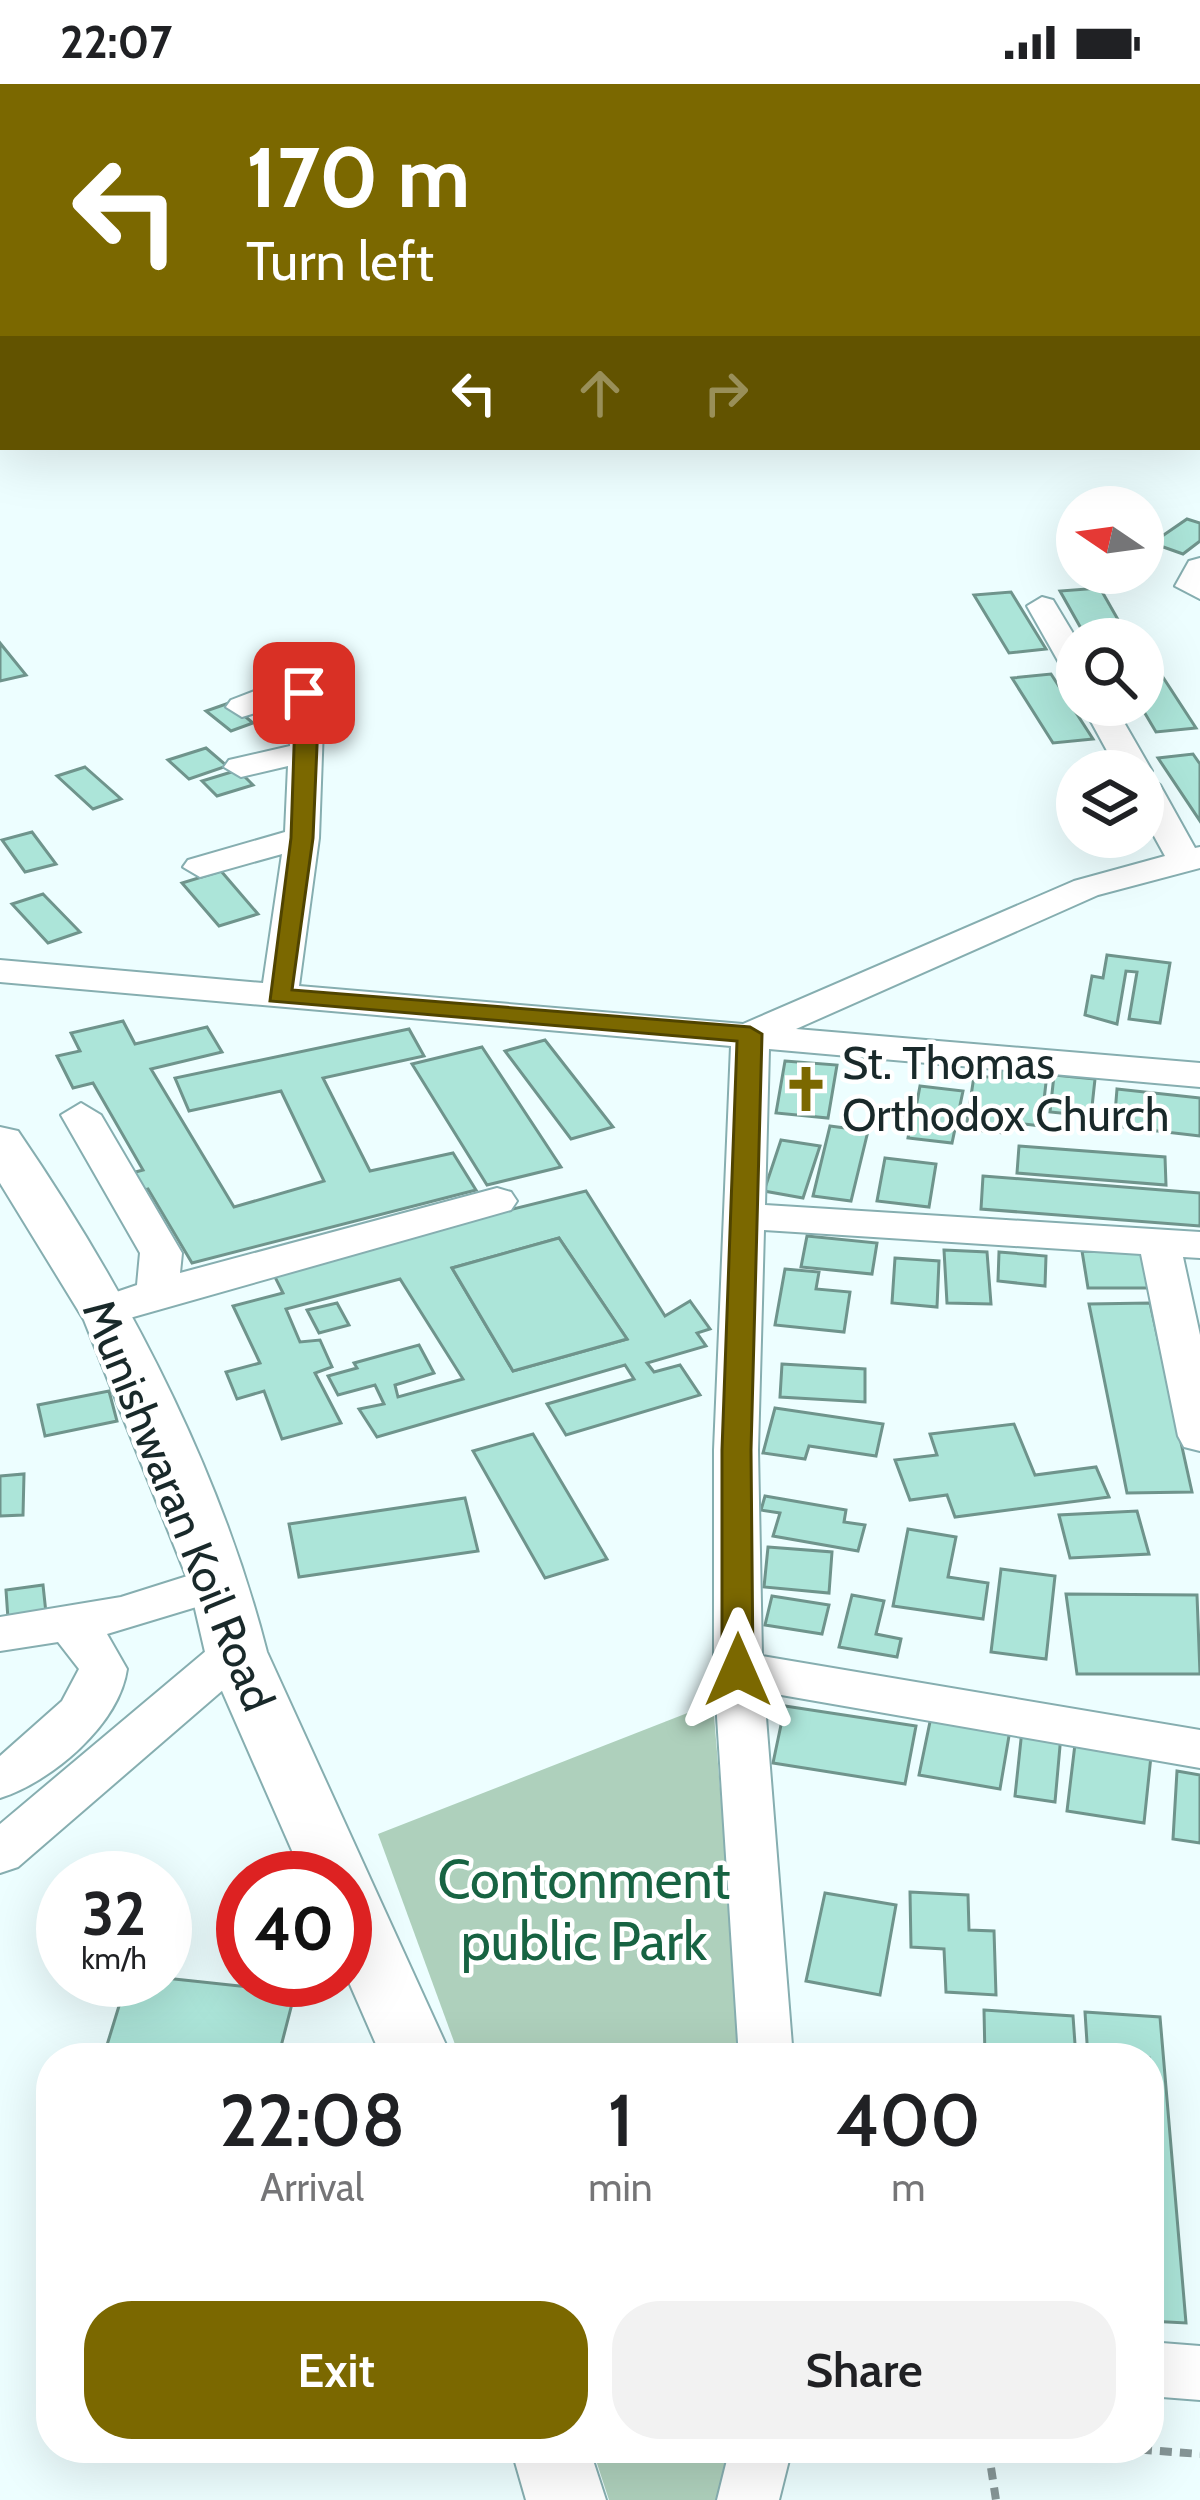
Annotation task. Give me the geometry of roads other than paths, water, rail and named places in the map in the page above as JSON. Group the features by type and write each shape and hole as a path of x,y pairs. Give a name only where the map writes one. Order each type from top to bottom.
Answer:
{"main road":[{"name":"Munishwaran Koil Road","path":"0,1142 131,1302 236,1652 325,1851"},
{"path":"372,1957 410,2043"},
{"path":"555,2463 566,2500"}],"street":[{"path":"1200,566 1190,586 1200,590"},
{"path":"1042,606 1056,631"},
{"path":"242,707 281,691 304,693 308,700 302,838 279,996"},
{"path":"241,767 306,752"},
{"path":"750,1034 1086,888 1193,859 1164,816"},
{"path":"200,867 302,838"},
{"path":"0,971 1200,1075"},
{"path":"750,1034 741,1216 738,1670 765,2043"},
{"path":"81,1115 161,1253 131,1302"},
{"path":"131,1302 497,1201"},
{"path":"741,1216 1180,1244 1200,1436"},
{"path":"0,1634 123,1614 219,1583"},
{"path":"0,1779 46,1748 101,1687 105,1673 98,1657 68,1623"},
{"path":"0,1853 236,1652"},
{"path":"738,1670 1200,1749"},
{"path":"1164,2370 1200,2373"},
{"path":"748,2500 757,2463"}],"place":[{"name":"St. Thomas Orthodox Church","path":"806,1089"}],"park label":[{"name":"Contonment public Park","path":"584,1910"}]}
